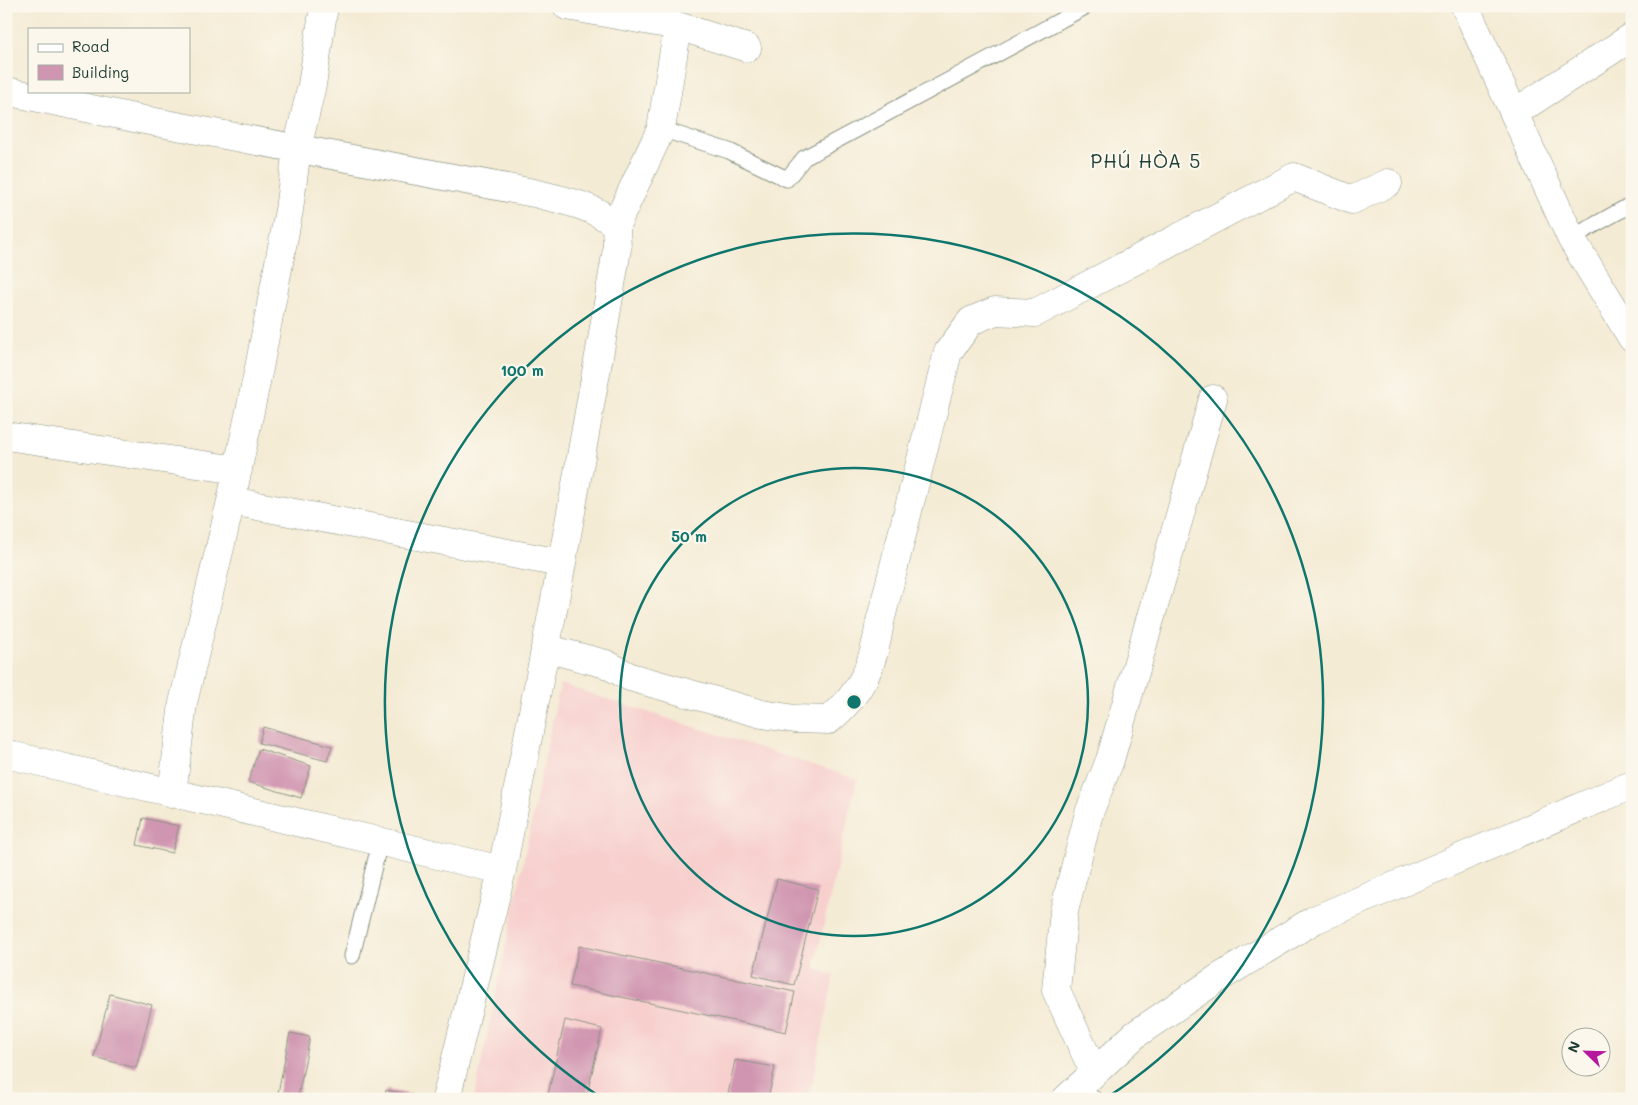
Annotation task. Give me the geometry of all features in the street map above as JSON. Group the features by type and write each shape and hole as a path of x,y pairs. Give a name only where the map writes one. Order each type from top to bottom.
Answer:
{"street":[{"path":"172,794 183,703 238,470 289,210 298,149 312,85 324,6"},
{"path":"567,6 678,26 747,48"},
{"path":"1465,6 1571,238 1632,338"},
{"path":"446,1099 502,870 561,563 617,249 616,225 661,129 678,26"},
{"path":"1514,113 1632,37"},
{"path":"6,91 576,203 603,215 616,225"},
{"path":"545,648 606,664 630,677 762,714 794,719 830,720 846,707 861,688 876,649 880,622 948,352 972,321 995,311 1036,313 1294,177 1352,200 1388,183"},
{"path":"1094,1072 1056,990 1064,911 1089,813 1110,760 1213,399"},
{"path":"6,436 238,470"},
{"path":"231,501 561,563"},
{"path":"6,754 502,870"},
{"path":"1078,1096 1094,1072 1144,1029 1218,979 1314,920 1632,785"}],"lane":[{"path":"661,129 729,150 787,179 804,158 1087,6"},
{"path":"1571,238 1632,204"},
{"path":"352,956 380,842"}],"shaded area":[{"path":"560,684 857,779 814,968 834,975 809,1099 474,1099"}],"building":[{"path":"263,727 332,746 327,761 259,743"},
{"path":"259,749 311,766 301,798 248,782"},
{"path":"143,818 179,826 172,853 137,845"},
{"path":"777,879 818,889 794,985 753,975"},
{"path":"579,946 795,992 786,1032 570,986"},
{"path":"110,994 152,1005 136,1068 94,1057"},
{"path":"565,1020 602,1029 586,1099 547,1099"},
{"path":"290,1033 310,1037 298,1097 278,1093"},
{"path":"735,1060 775,1067 768,1099 727,1099"},
{"path":"386,1090 413,1095 412,1099 384,1099"}],"district":[{"name":"PHÚ HÒA 5","path":"1146,160"}]}
